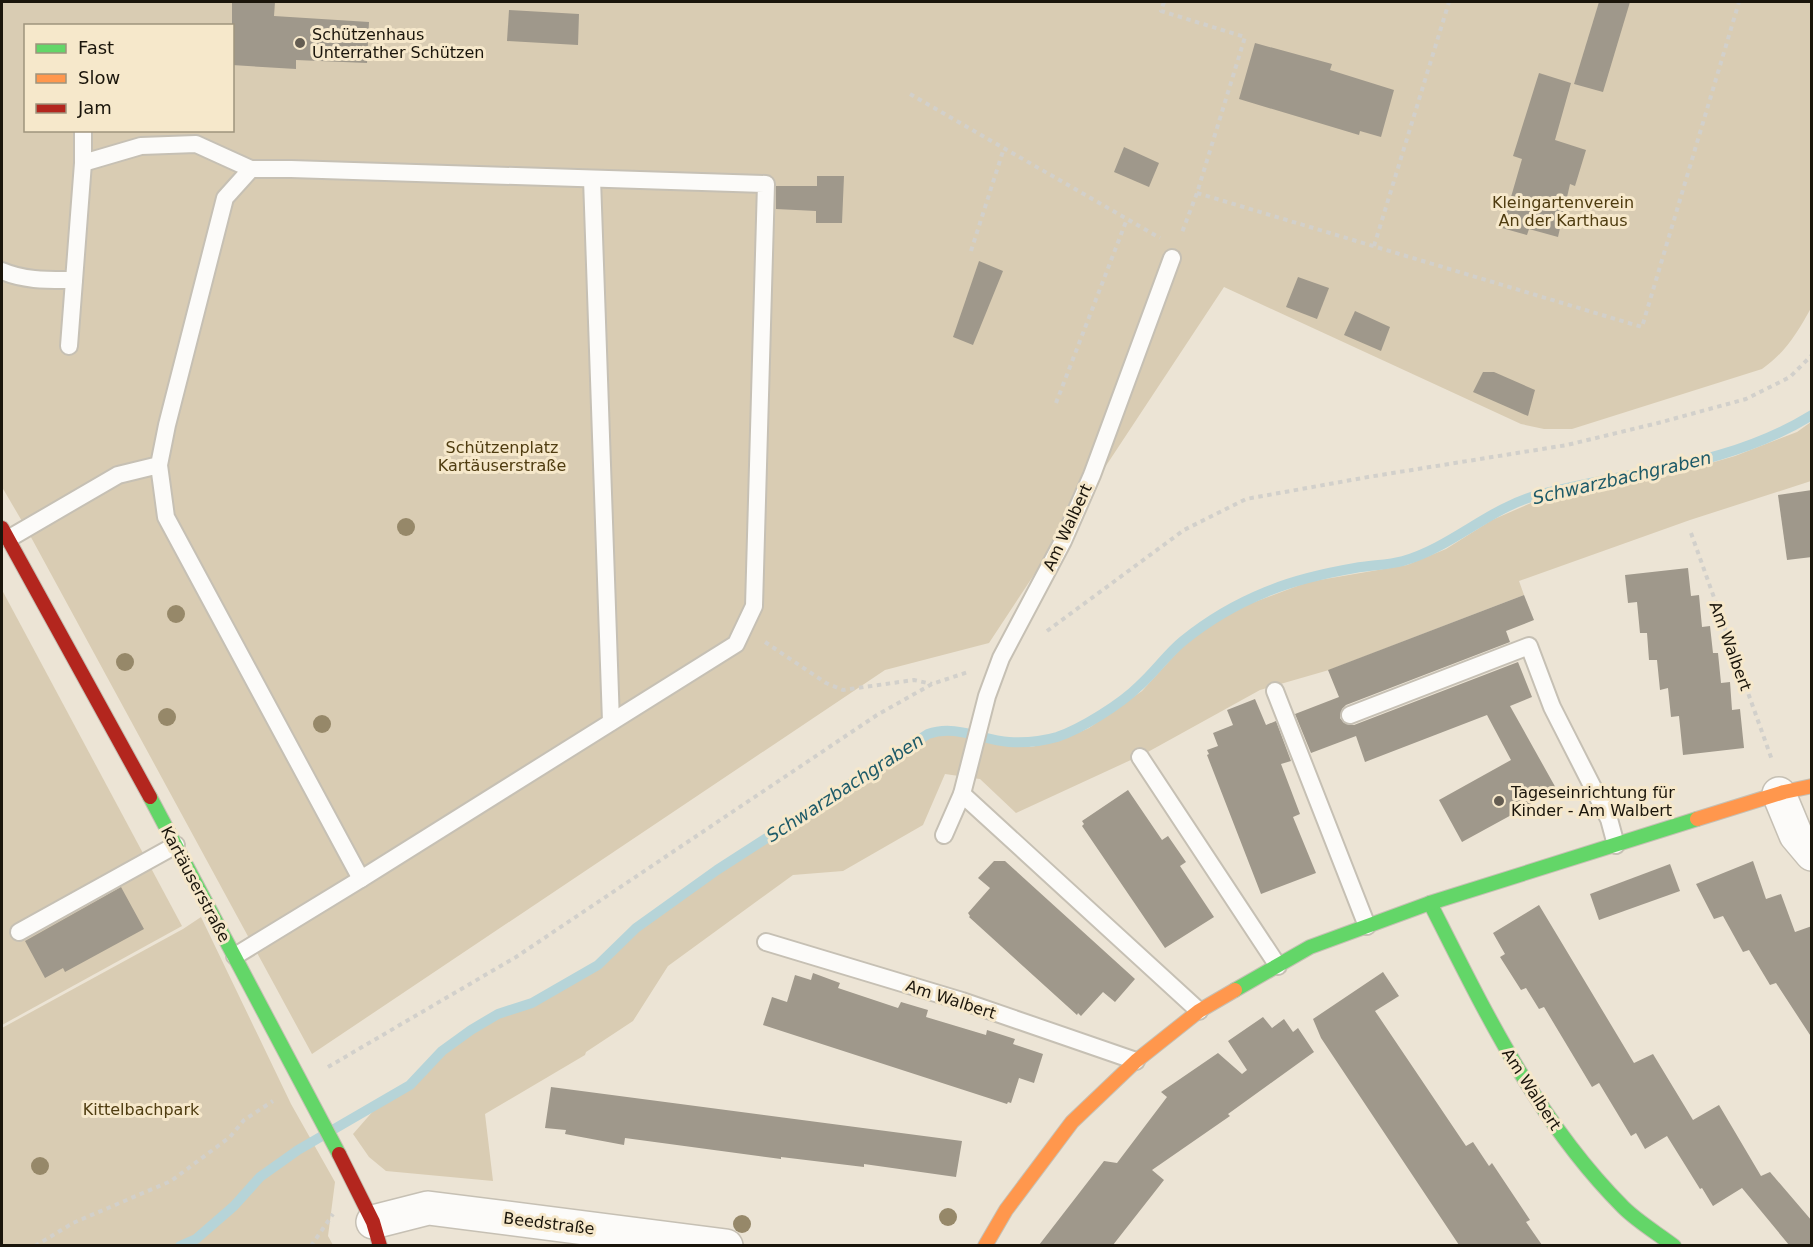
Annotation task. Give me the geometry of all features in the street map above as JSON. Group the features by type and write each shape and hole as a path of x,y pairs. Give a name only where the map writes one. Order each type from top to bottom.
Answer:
{"street":[{"name":"Kartäuserstraße","path":"5,534 235,956 303,1089 353,1180 376,1234"},
{"path":"986,1245 1006,1210 1072,1122 1136,1061 1199,1011 1310,947 1430,903 1782,793 1812,786"},
{"path":"1782,793 1796,835 1812,854"},
{"name":"Am Walbert","path":"1430,903 1502,1044 1566,1141 1624,1208 1674,1245"},
{"name":"Beedstraße","path":"376,1234 428,1208 726,1245"}],"lane":[{"path":"69,346 83,163 83,132"},
{"path":"83,163 141,146 196,144 251,170 302,169 766,184 754,606 736,644 235,956"},
{"path":"251,170 225,198 167,425 159,465 166,517 361,879"},
{"path":"592,179 611,722"},
{"name":"Am Walbert","path":"944,835 962,794 987,696 1001,658 1063,541 1092,475 1174,252"},
{"path":"2,271 16,277 74,280"},
{"path":"5,534 118,475 159,465"},
{"path":"1350,714 1529,646 1552,707 1609,819 1616,845"},
{"path":"1275,691 1366,926"},
{"path":"1140,757 1278,966"},
{"path":"962,794 1199,1011"},
{"path":"19,932 176,845"},
{"name":"Am Walbert","path":"766,942 962,1001 1136,1061"}],"path":[{"path":"910,93 1127,219 1174,252 1197,193 1245,37 1161,11 1164,2"},
{"path":"1374,246 1449,2"},
{"path":"1197,193 1642,327 1739,2"},
{"path":"971,251 1004,148"},
{"path":"1056,404 1127,219"},
{"path":"1045,632 1184,530 1246,499 1567,445 1658,423 1746,399 1790,377 1812,355"},
{"name":"Am Walbert","path":"1691,533 1782,793"},
{"path":"745,628 826,683 843,690 915,680 932,684"},
{"path":"35,1245 73,1223 171,1181 230,1137 243,1120 303,1089 516,957 877,714 932,684 1001,658"}],"green space":[{"name":"Schützenplatz Kartäuserstraße","path":"2,2 1811,2 1811,308 1790,342 1762,369 1572,429 1544,429 1521,424 1224,287 989,643 885,670 312,1054 2,487"},
{"path":"1811,422 1811,481 1690,520 1519,581 1524,595 1329,670 1260,690 1146,753 1016,813 980,779 945,774 923,825 843,871 793,875 668,966 633,1021 586,1052 585,1055 485,1114 493,1181 386,1171 369,1157 353,1134 374,1110 412,1086 445,1053 475,1031 565,989 597,968 640,926 921,741 941,733 951,733 1008,745 1031,747 1059,741 1089,728 1142,691 1184,645 1225,613 1308,582 1407,565 1446,549 1492,520 1538,500 1582,490 1659,478 1735,456 1797,432"},
{"path":"2,590 182,926 2,1025"},
{"name":"Kittelbachpark","path":"201,917 291,1104 335,1182 328,1236 333,1245 2,1246 2,1028"}],"building":[{"name":"Schützenhaus Unterrather Schützen","path":"232,2 275,2 274,16 369,22 367,63 296,60 296,69 234,65 234,24 232,24"},
{"path":"1599,2 1630,2 1603,92 1574,84"},
{"path":"509,10 579,14 578,45 507,41"},
{"path":"1255,43 1332,64 1330,70 1394,90 1381,137 1360,131 1359,135 1239,99"},
{"path":"1539,73 1571,83 1555,140 1586,150 1575,186 1570,184 1558,237 1529,229 1527,235 1502,228 1522,159 1513,156"},
{"path":"1124,147 1159,163 1149,187 1114,172"},
{"path":"817,176 844,176 842,223 816,223 816,211 776,209 776,186 817,186"},
{"path":"979,261 1003,271 973,345 953,337"},
{"path":"1298,277 1329,288 1317,319 1286,307"},
{"path":"1355,311 1390,327 1381,351 1344,335"},
{"path":"1483,372 1494,372 1535,390 1528,416 1473,392"},
{"path":"1812,490 1812,557 1787,560 1778,495"},
{"path":"1688,568 1691,596 1699,595 1702,627 1710,626 1713,653 1718,653 1721,683 1730,682 1732,710 1740,709 1744,748 1683,755 1679,716 1671,717 1668,688 1660,690 1657,660 1649,660 1647,633 1640,633 1637,602 1628,603 1625,575"},
{"path":"1524,595 1534,620 1506,631 1510,642 1346,705 1342,709 1340,718 1344,723 1354,725 1518,662 1532,697 1510,706 1557,790 1462,842 1439,800 1511,760 1487,715 1365,762 1356,736 1311,753 1295,714 1339,697 1328,670"},
{"path":"1255,699 1266,725 1276,721 1291,761 1281,764 1300,814 1293,817 1316,873 1261,894 1207,755 1209,754 1207,750 1218,746 1213,733 1233,725 1227,710"},
{"path":"1128,790 1162,840 1168,836 1186,862 1180,866 1214,917 1165,948 1082,826 1084,824 1082,821"},
{"path":"994,861 1005,861 1135,979 1115,1002 1103,992 1081,1016 1078,1013 1077,1015 969,917 968,913 990,888 978,878"},
{"path":"1753,861 1766,899 1781,894 1795,932 1812,926 1812,1038 1776,983 1770,985 1749,950 1743,952 1723,916 1714,919 1696,884"},
{"path":"1670,864 1680,891 1599,920 1590,894"},
{"path":"121,887 144,929 65,972 63,968 45,978 25,941"},
{"path":"1539,905 1634,1063 1653,1054 1693,1120 1719,1105 1761,1176 1770,1172 1812,1221 1812,1245 1789,1245 1742,1188 1713,1206 1667,1136 1645,1149 1636,1133 1631,1136 1599,1083 1592,1087 1544,1007 1539,1009 1526,988 1521,990 1500,957 1505,954 1493,933"},
{"path":"1383,972 1399,996 1375,1011 1466,1146 1473,1142 1489,1166 1492,1163 1530,1220 1526,1222 1542,1245 1459,1245 1321,1038 1313,1019"},
{"path":"813,973 840,983 838,988 898,1008 901,1002 928,1010 926,1017 986,1035 987,1030 1015,1039 1013,1044 1043,1054 1034,1083 1019,1078 1011,1103 1007,1104 763,1025 772,997 787,1002 795,975 811,980"},
{"path":"1263,1017 1272,1028 1284,1019 1293,1032 1298,1028 1314,1052 1228,1114 1230,1116 1152,1170 1164,1180 1113,1245 1039,1245 1104,1161 1117,1163 1167,1097 1161,1092 1218,1053 1242,1074 1247,1070 1228,1041"},
{"path":"551,1087 962,1141 956,1177 864,1164 864,1167 781,1157 781,1159 625,1138 624,1145 565,1134 566,1130 545,1128"}],"waterway":[{"name":"Schwarzbachgraben","path":"180,1246 196,1239 234,1206 260,1177 298,1150 410,1085 442,1051 471,1030 498,1014 532,1003 598,965 636,928 717,870 928,734 948,731 1015,742 1040,741 1057,737 1089,722 1111,708 1139,686 1177,646 1193,633 1233,607 1254,597 1321,575 1403,561 1438,547 1520,501 1538,495 1712,457 1779,433 1812,415"}],"traffic: fast":[{"path":"150,797 339,1154"},
{"path":"1235,990 1310,947 1430,903 1697,819"},
{"path":"1430,903 1514,1063 1564,1138 1592,1174 1623,1207 1674,1246"}],"traffic: slow":[{"path":"1697,819 1784,792 1812,786"},
{"path":"985,1246 1006,1210 1072,1122 1136,1061 1199,1011 1235,990"}],"traffic: jam":[{"path":"2,528 150,797"},
{"path":"339,1154 373,1222 380,1246"}],"place":[{"name":"Schützenhaus Unterrather Schützen","path":"300,43"},
{"name":"Tageseinrichtung für Kinder - Am Walbert","path":"1499,801"}],"park label":[{"name":"Kleingartenverein An der Karthaus","path":"1563,211"}]}
